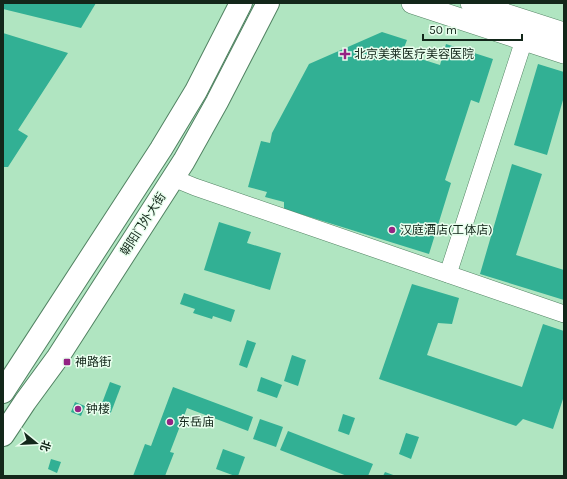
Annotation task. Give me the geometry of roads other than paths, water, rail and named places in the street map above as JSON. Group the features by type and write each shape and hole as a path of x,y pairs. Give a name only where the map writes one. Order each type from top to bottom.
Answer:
{"highway":[{"path":"3,392 156,156 196,91 241,3"},
{"name":"朝阳门外大街","path":"3,435 58,357 184,161 217,102 268,3"}],"main road":[{"path":"412,3 564,53"},
{"path":"471,3 564,33"}],"street":[{"path":"448,274 524,40"},
{"path":"173,178 564,314"}],"place":[{"name":"北京美莱医疗美容医院","path":"345,54"},
{"name":"汉庭酒店(工体店)","path":"392,230"},
{"name":"神路街","path":"67,362"},
{"name":"钟楼","path":"78,409"},
{"name":"东岳庙","path":"170,422"}]}
